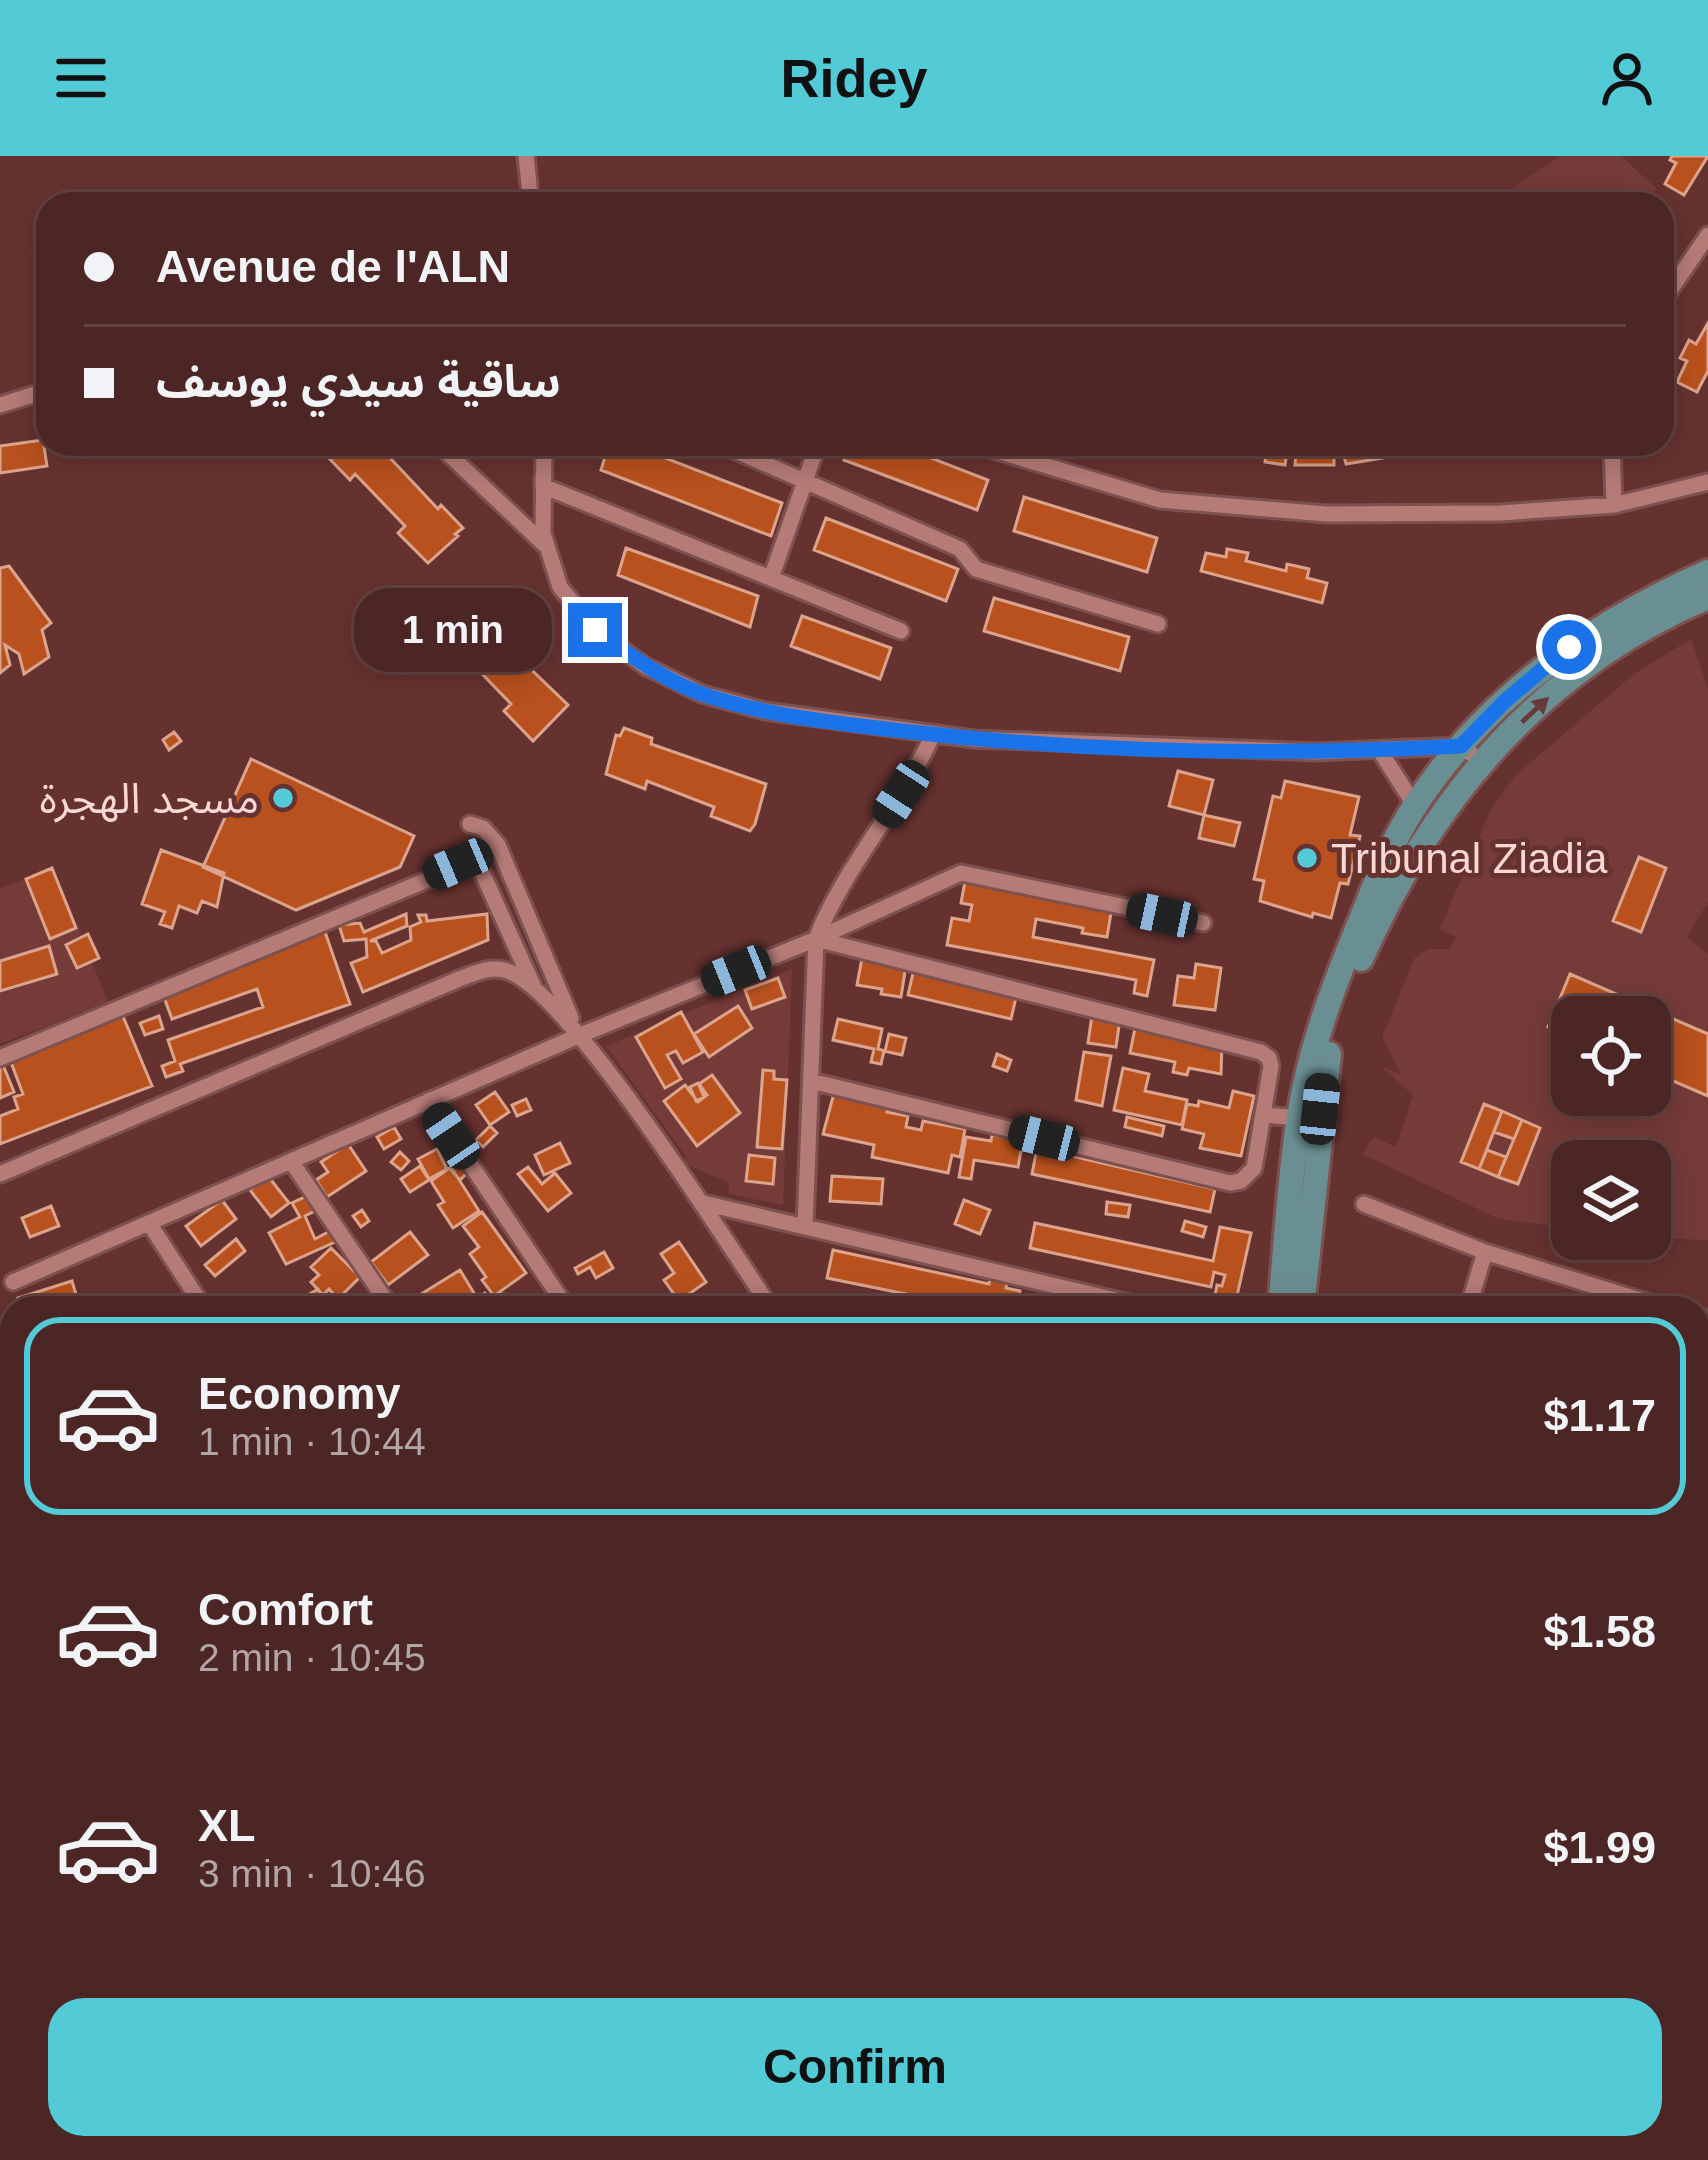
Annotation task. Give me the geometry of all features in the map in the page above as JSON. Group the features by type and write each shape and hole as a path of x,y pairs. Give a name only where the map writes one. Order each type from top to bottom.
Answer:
{"main road":[{"path":"1281,1296 1299,1118 1320,1024 1378,871 1471,754 1505,701 1569,647 1631,608 1708,572"},
{"path":"1471,754 1602,653 1634,632 1708,597"},
{"path":"1303,1296 1324,1074 1336,1023 1424,816"}],"street":[{"path":"526,156 530,192"},
{"path":"1674,272 1708,235"},
{"path":"0,405 36,394"},
{"path":"451,456 546,547"},
{"path":"544,456 546,547 560,587 595,630 645,666 702,694 765,711 933,734 1083,745 1471,754"},
{"path":"747,456 960,549 976,569 1158,624"},
{"path":"771,578 813,456"},
{"path":"1014,456 1160,500 1325,514 1500,513 1614,505 1708,482"},
{"path":"1612,456 1614,505"},
{"path":"543,486 901,631"},
{"path":"805,1226 816,939 832,899 917,770 933,734"},
{"path":"1380,751 1424,816"},
{"path":"470,824 483,828 498,845 578,1036"},
{"path":"0,1058 470,862 480,868 535,988"},
{"path":"13,1282 961,873 1203,923"},
{"path":"811,1081 1230,1183 1241,1181 1254,1168 1271,1066 1261,1052 816,939"},
{"path":"0,1174 485,969 504,970 549,999 703,1203 763,1296"},
{"path":"428,1101 559,1296"},
{"path":"1263,1115 1299,1118"},
{"path":"290,1161 383,1296"},
{"path":"703,1203 1100,1296"},
{"path":"1364,1204 1485,1252 1628,1296"},
{"path":"149,1223 196,1296"},
{"path":"1472,1296 1485,1252"}],"shaded area":[{"path":"1561,156 1621,156 1657,189 1654,192 1506,192"},
{"path":"1691,639 1708,689 1708,902 1687,937 1708,954 1708,1240 1671,1239 1671,1140 1551,1140 1551,1226 1497,1218 1362,1154 1374,1137 1396,1147 1413,1095 1382,1067 1401,1074 1382,1037 1414,959 1428,949 1449,949 1456,937 1440,929 1491,809 1516,775 1634,674"},
{"path":"55,870 108,1002 0,1044 0,888"},
{"path":"792,969 783,1205 729,1194 729,1183 686,1164 685,1155 606,1046"}],"building":[{"path":"1672,156 1708,156 1684,195 1665,184 1676,163 1670,160"},
{"path":"1708,323 1708,371 1697,392 1677,382 1687,361 1680,358 1689,340 1696,344"},
{"path":"36,441 36,456 45,456 47,466 0,473 0,446"},
{"path":"327,456 388,456 438,509 441,505 463,528 428,563 398,533 405,526 355,474 350,480"},
{"path":"605,456 660,456 782,503 771,536 601,470"},
{"path":"846,456 926,456 988,480 977,510 844,460"},
{"path":"1266,456 1286,456 1285,465 1265,462"},
{"path":"1296,456 1334,456 1334,465 1295,465"},
{"path":"1344,456 1383,456 1383,458 1346,464"},
{"path":"1024,497 1157,538 1147,572 1014,531"},
{"path":"826,518 958,569 946,601 814,550"},
{"path":"626,548 758,596 750,627 618,575"},
{"path":"1227,549 1248,553 1246,561 1286,571 1287,564 1309,569 1307,578 1327,583 1322,603 1201,571 1206,553 1226,557"},
{"path":"9,566 51,623 42,630 49,657 24,674 19,654 5,645 10,665 0,673 0,568"},
{"path":"462,594 484,615 480,620 568,705 533,741 504,711 511,704 461,652 456,658 427,628 452,597 455,600"},
{"path":"994,598 1129,637 1120,671 984,631"},
{"path":"802,616 891,648 880,679 791,646"},
{"path":"624,728 652,738 651,744 766,784 750,831 711,816 714,807 647,781 645,789 606,774 616,735"},
{"path":"174,732 181,741 169,750 163,740"},
{"name":"مسجد الهجرة","path":"251,759 414,836 400,867 296,910 203,867"},
{"path":"1178,771 1213,780 1204,815 1169,806"},
{"name":"Tribunal Ziadia","path":"1285,781 1359,797 1350,835 1360,836 1348,884 1340,883 1331,918 1260,901 1264,881 1254,879 1273,796 1281,798"},
{"path":"1204,815 1240,823 1234,846 1199,838"},
{"path":"161,850 224,873 217,907 202,901 197,913 179,906 172,928 160,924 165,912 142,904"},
{"path":"1639,857 1666,868 1641,932 1613,921"},
{"path":"52,868 76,928 50,939 26,879"},
{"path":"966,876 1113,901 1107,937 1036,919 1033,937 1154,960 1147,996 1134,993 1136,980 947,945 952,918 969,921 972,905 961,903"},
{"path":"406,914 407,926 370,941 376,941 382,953 411,940 410,927 421,922 418,915 426,915 427,921 487,914 488,940 363,992 351,963 367,957 366,939 344,941 339,925 360,923 364,932"},
{"path":"324,929 350,1004 180,1064 183,1071 166,1077 162,1066 175,1061 168,1040 263,1007 257,989 172,1019 162,992"},
{"path":"88,934 99,958 77,968 66,945"},
{"path":"49,946 57,974 0,991 0,961"},
{"path":"862,958 906,965 901,997 857,985"},
{"path":"1196,964 1221,968 1215,1010 1174,1005 1178,976 1194,978"},
{"path":"914,969 1017,993 1011,1019 908,995"},
{"path":"1570,974 1621,996 1561,996"},
{"path":"778,978 785,997 752,1009 745,990"},
{"path":"738,1006 752,1028 709,1057 694,1034"},
{"path":"681,1012 703,1052 683,1063 676,1051 667,1055 681,1079 665,1088 636,1037"},
{"path":"122,1014 152,1086 0,1144 0,1116 18,1109 14,1097 23,1094 9,1057"},
{"path":"1092,1015 1120,1019 1116,1047 1088,1043"},
{"path":"159,1016 163,1029 145,1035 140,1023"},
{"path":"1671,1018 1708,1034 1708,1096 1671,1080"},
{"path":"838,1019 882,1029 878,1049 885,1051 889,1034 906,1038 902,1055 884,1051 881,1064 871,1062 874,1049 833,1040"},
{"path":"1136,1023 1222,1043 1221,1074 1189,1068 1187,1075 1173,1072 1175,1062 1130,1053"},
{"path":"1084,1052 1111,1056 1102,1106 1076,1100"},
{"path":"997,1054 1011,1060 1007,1071 993,1066"},
{"path":"0,1066 14,1092 0,1098"},
{"path":"1123,1068 1149,1074 1145,1091 1187,1100 1182,1125 1114,1110"},
{"path":"763,1070 774,1071 774,1079 787,1080 782,1149 757,1147"},
{"path":"712,1075 740,1113 697,1146 664,1101 685,1085 698,1102 707,1095 699,1084"},
{"path":"698,1083 704,1097 696,1101 690,1087"},
{"path":"1233,1091 1254,1096 1241,1156 1200,1148 1204,1134 1182,1129 1187,1104 1198,1106 1199,1101 1229,1108"},
{"path":"495,1092 509,1112 490,1125 476,1105"},
{"path":"834,1093 889,1104 887,1112 908,1116 906,1127 921,1130 923,1121 965,1129 960,1157 952,1155 948,1173 872,1157 874,1145 823,1134"},
{"path":"526,1099 531,1110 517,1116 512,1105"},
{"path":"1484,1104 1502,1111 1479,1169 1461,1162"},
{"path":"1502,1111 1522,1120 1514,1139 1494,1132"},
{"path":"1127,1117 1164,1126 1162,1136 1125,1127"},
{"path":"1522,1120 1540,1128 1518,1184 1498,1177"},
{"path":"490,1126 497,1133 483,1147 476,1140"},
{"path":"394,1127 401,1139 384,1149 377,1137"},
{"path":"992,1135 1023,1140 1018,1167 974,1160 971,1179 959,1177 966,1137 991,1141"},
{"path":"560,1143 570,1163 544,1175 535,1155"},
{"path":"348,1144 366,1171 327,1197 316,1180 328,1172 321,1162"},
{"path":"1037,1148 1215,1189 1210,1212 1032,1174"},
{"path":"437,1149 447,1169 429,1179 418,1159"},
{"path":"1487,1150 1506,1157 1498,1177 1479,1169"},
{"path":"400,1152 409,1161 401,1170 391,1162"},
{"path":"749,1155 775,1158 773,1184 746,1181"},
{"path":"461,1161 470,1170 460,1180 451,1170"},
{"path":"420,1166 429,1180 410,1192 401,1179"},
{"path":"451,1167 479,1211 453,1228 438,1205 444,1202 431,1181"},
{"path":"528,1167 542,1184 555,1173 571,1193 548,1211 518,1174"},
{"path":"268,1176 289,1203 271,1217 250,1190"},
{"path":"832,1176 883,1179 881,1204 830,1201"},
{"path":"309,1195 317,1210 305,1216 315,1239 330,1231 335,1242 286,1264 269,1233 300,1217 292,1203"},
{"path":"222,1200 236,1219 201,1246 186,1226"},
{"path":"964,1200 990,1210 980,1234 955,1224"},
{"path":"1107,1202 1130,1205 1128,1217 1106,1214"},
{"path":"51,1206 59,1226 30,1237 22,1218"},
{"path":"362,1210 369,1221 361,1227 353,1216"},
{"path":"482,1212 526,1273 494,1296 470,1254 479,1247 463,1226"},
{"path":"1185,1221 1206,1227 1203,1237 1182,1231"},
{"path":"1035,1223 1213,1261 1220,1227 1251,1233 1237,1296 1215,1296 1225,1275 1214,1272 1211,1287 1030,1248"},
{"path":"410,1232 428,1255 388,1285 371,1262"},
{"path":"236,1239 245,1251 215,1276 205,1265"},
{"path":"679,1242 706,1282 686,1296 675,1296 664,1280 674,1273 661,1254"},
{"path":"331,1248 360,1277 341,1296 329,1289 323,1295 311,1282 319,1275 311,1267"},
{"path":"833,1250 989,1284 990,1278 1020,1291 1019,1296 916,1296 827,1278"},
{"path":"604,1252 613,1268 596,1278 590,1267 578,1274 575,1268"},
{"path":"460,1270 476,1296 418,1296"},
{"path":"72,1281 76,1296 24,1296"}],"place":[{"name":"مسجد الهجرة","path":"283,798"},
{"name":"Tribunal Ziadia","path":"1307,858"}],"route":[{"path":"595,630 645,666 702,694 765,711 974,739 1316,752 1461,746 1569,647"}]}
